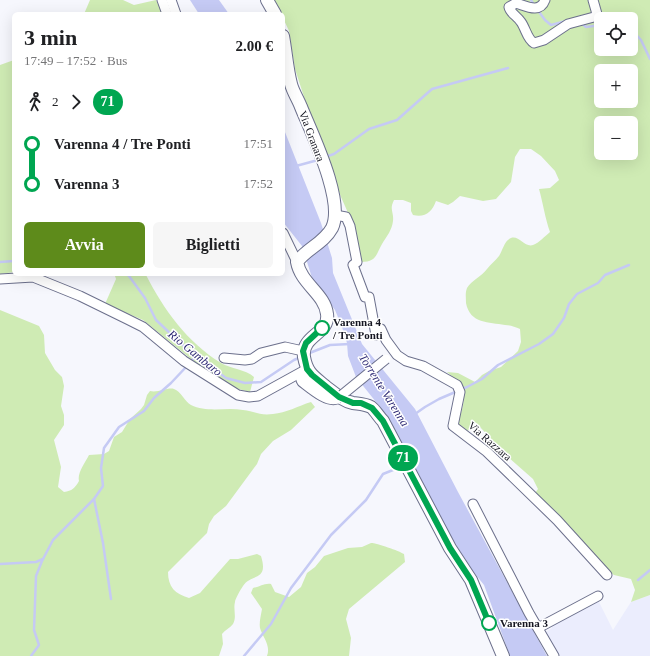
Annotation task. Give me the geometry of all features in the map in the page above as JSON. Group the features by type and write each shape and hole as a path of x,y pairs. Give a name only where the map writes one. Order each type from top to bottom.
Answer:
{"street":[{"path":"162,0 166,12"},
{"path":"171,0 175,12"},
{"path":"267,0 274,12"},
{"path":"545,0 544,4 538,8 516,2 509,7 510,11 523,26 530,40 534,43 544,40 568,24 594,17 597,14 593,0"},
{"name":"Via Granara","path":"285,47 292,85 318,148 334,199 335,215 328,235 299,260"},
{"name":"Via Razzara","path":"335,215 346,216 350,226 357,262 354,265 365,297 370,297 378,332 406,362 423,366 457,386 460,392 454,426 498,462 557,520 607,575"},
{"path":"285,236 299,260 299,271 319,298 327,314 327,322 306,343 303,351 306,367 339,397 353,403 361,403 372,408 383,421 450,548 471,580 502,656"},
{"path":"0,279 33,277 80,296 144,327 184,361 238,395 249,397 258,396 306,367"},
{"path":"224,358 245,360 252,359 262,354 285,347 303,351"},
{"path":"328,388 323,390 303,378 301,380 328,399 334,400 396,350"},
{"path":"473,504 554,656"},
{"path":"538,628 598,596"}],"shaded area":[{"path":"650,595 650,656 558,656 546,632 552,628 552,625 598,600 613,630 631,602"}],"green space":[{"path":"90,0 123,0 134,5 156,0 162,12 85,12"},
{"path":"274,0 650,0 650,595 631,602 635,590 631,579 614,575 607,570 535,493 538,489 533,479 507,456 480,427 466,431 457,424 461,414 464,398 462,388 459,383 447,372 458,373 475,382 482,375 501,367 518,351 521,342 520,329 481,321 472,315 468,310 466,303 467,288 498,258 505,243 509,239 517,238 527,245 533,245 550,232 539,189 550,188 559,180 555,171 541,156 531,149 520,149 515,157 511,182 496,199 483,201 460,196 448,205 436,201 428,213 421,216 413,215 411,211 411,203 403,200 394,200 392,208 393,221 389,233 375,257 370,261 361,262 356,231 341,197 295,69 289,31 285,22 285,12 280,12"},
{"path":"12,61 12,272 0,274 0,65"},
{"path":"115,276 147,276 169,313 197,345 221,363 246,372 254,377 250,392 228,385 191,359 143,320 105,304 116,279"},
{"path":"0,310 39,326 44,335 45,353 55,370 62,377 64,386 61,406 64,415 64,425 54,440 61,467 58,487 64,492 71,490 78,483 80,471 89,455 104,454 109,451 114,437 122,432 130,419 141,409 150,391 174,389 179,392 191,405 203,409 237,409 268,414 283,412 311,402 315,407 291,430 273,441 261,454 257,464 226,506 214,516 209,524 207,533 168,572 169,582 173,589 189,598 200,593 230,559 238,559 257,554 261,556 263,570 258,576 246,582 237,596 235,601 234,621 233,624 222,634 223,644 219,656 0,656"},
{"path":"371,543 388,547 404,554 405,562 349,609 346,619 351,638 349,656 267,656 268,648 260,628 262,609 251,593 253,588 271,584 275,592 289,597 301,587 307,573 315,567 324,556 348,548 362,547"}],"water":[{"path":"190,0 219,0 228,12 198,12"},
{"name":"Torrente Varenna","path":"285,132 321,223 332,258 333,273 362,344 415,409 547,656 510,656 484,585 471,569 453,540 388,417 356,377 348,356 347,343 342,327 335,310 313,281 302,246 285,225"}],"waterway":[{"path":"531,0 534,5"},
{"path":"537,9 545,20 551,25 566,21"},
{"path":"581,23 586,27 594,26"},
{"path":"638,37 650,59"},
{"path":"325,157 334,154 369,129 397,120 432,89 508,68"},
{"path":"296,166 318,160"},
{"name":"Rio Gambaro","path":"0,262 12,261"},
{"path":"415,414 439,399 482,379 498,365 539,344 553,334 564,318 569,304 577,294 598,283 605,275 629,265"},
{"name":"Rio Gambaro","path":"129,276 145,298 156,320 187,349 226,378 245,383 261,382 301,357"},
{"name":"Rio Gambaro","path":"307,354 330,345 350,344"},
{"path":"190,362 196,356"},
{"path":"31,656 39,645 34,630 36,576 53,540 94,499 103,486 101,468 104,448 119,427 144,411 154,398 187,366"},
{"path":"244,656 271,624 291,588 331,535 366,500 383,474 403,466"},
{"path":"94,499 103,543 111,599"},
{"path":"0,564 36,562 43,559"},
{"path":"638,580 650,570"}],"bus line":[{"name":"71","path":"322,328 306,343 303,351 307,369 312,375 339,397 353,403 361,403 372,408 383,421 450,548 471,580 489,623"}],"place":[{"name":"Varenna 4 / Tre Ponti","path":"322,328"},
{"name":"Varenna 3","path":"489,623"}]}
